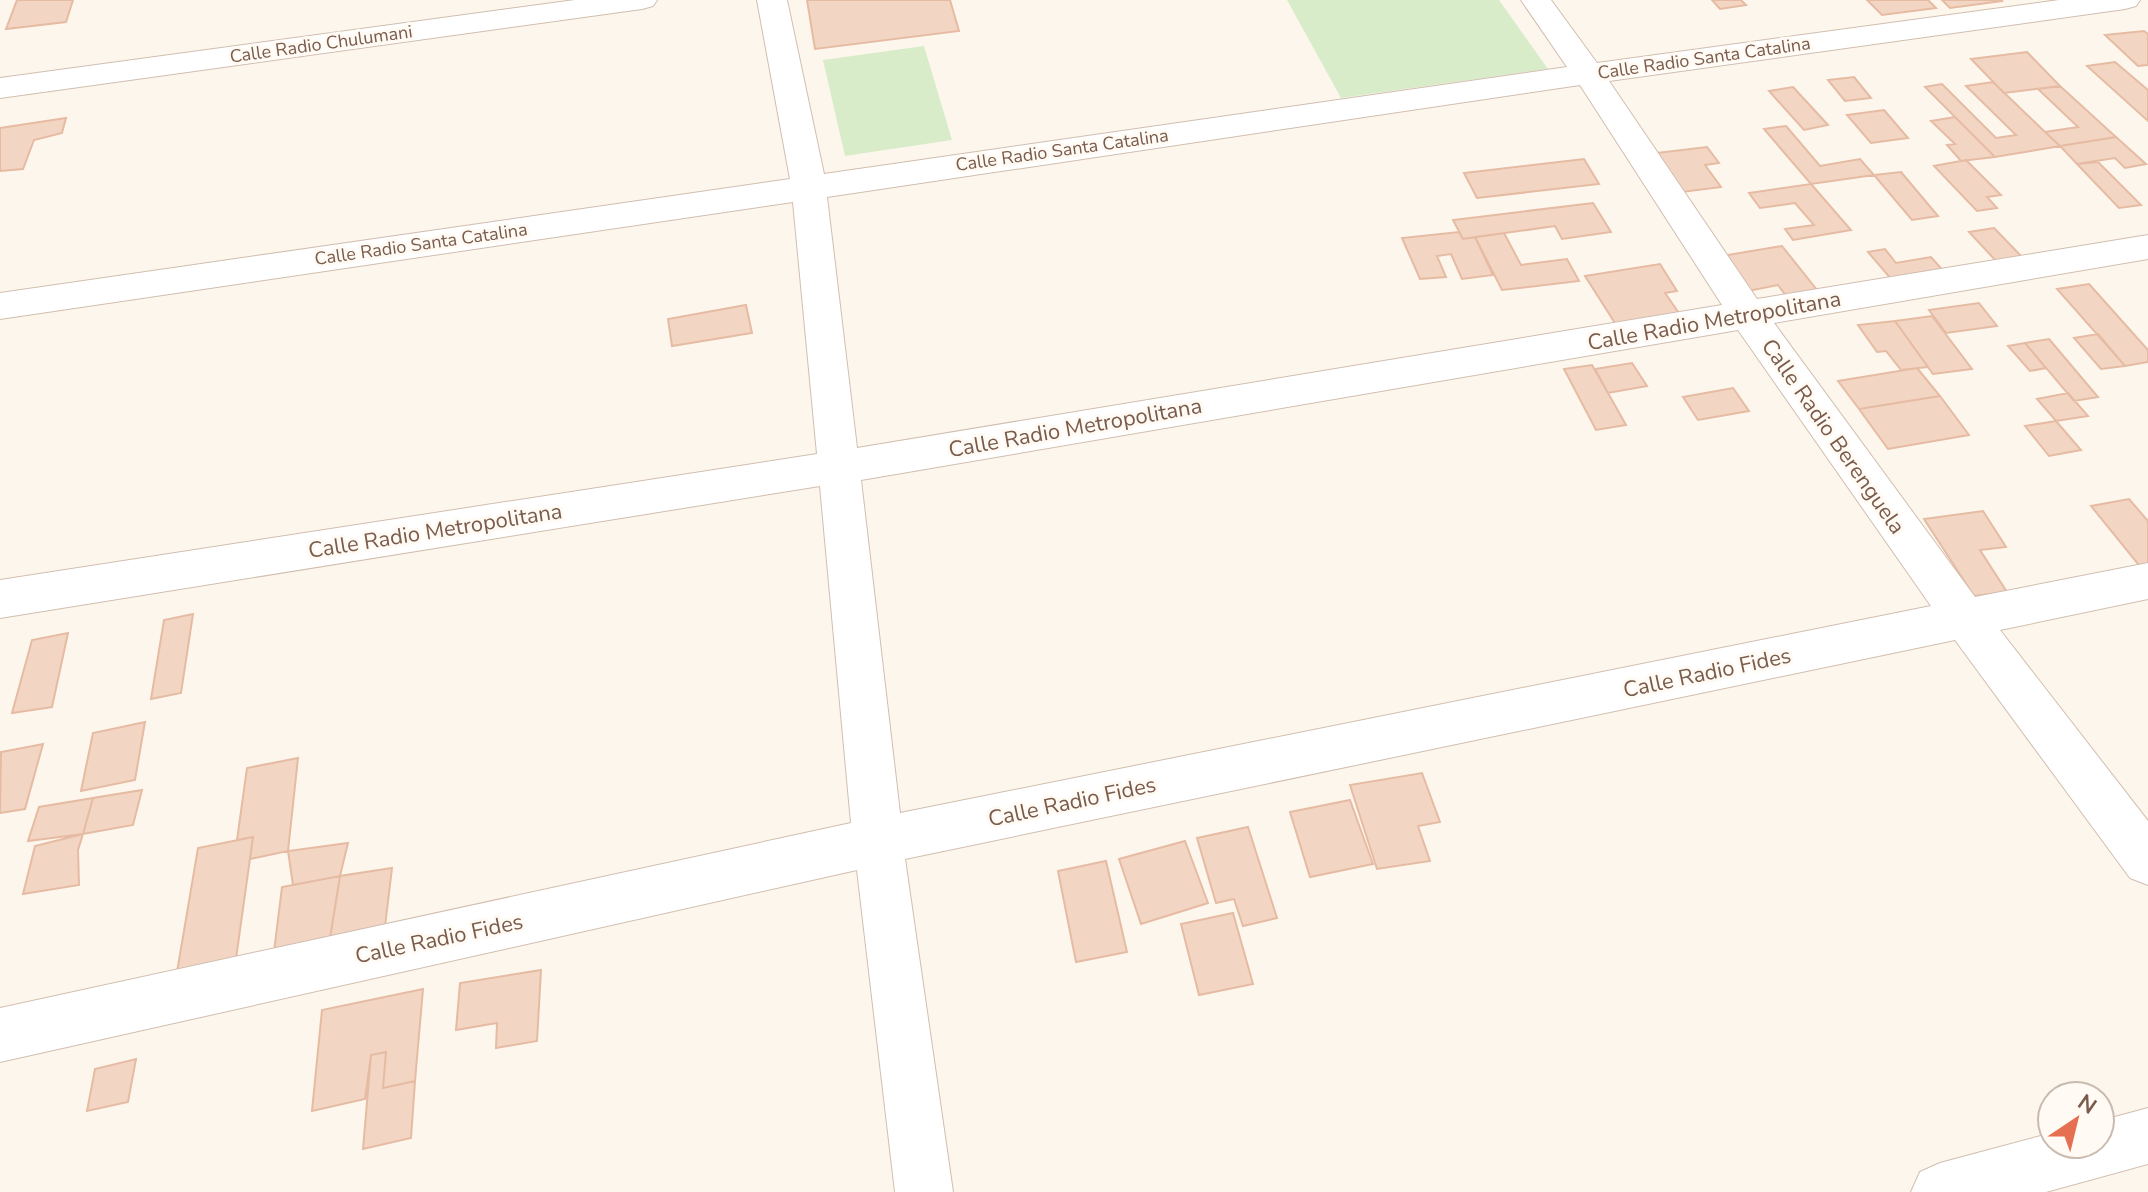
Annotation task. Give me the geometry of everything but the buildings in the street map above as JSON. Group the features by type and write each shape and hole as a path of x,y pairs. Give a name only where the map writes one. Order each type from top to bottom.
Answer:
{"street":[{"name":"Calle Radio Chulumani","path":"0,88 642,0"},
{"path":"772,0 809,187 878,841 924,1192"},
{"name":"Calle Radio Berenguela","path":"1536,0 1590,74 1748,314 1964,620 2148,861"},
{"name":"Calle Radio Santa Catalina","path":"0,306 1590,74 2125,0"},
{"name":"Calle Radio Metropolitana","path":"0,599 839,467 2148,247"},
{"name":"Calle Radio Fides","path":"0,1035 878,841 2148,581"},
{"path":"1940,1192 2148,1136"}],"green space":[{"path":"1287,0 1499,0 1548,69 1341,98"},
{"path":"924,46 952,140 845,156 823,60"}]}
